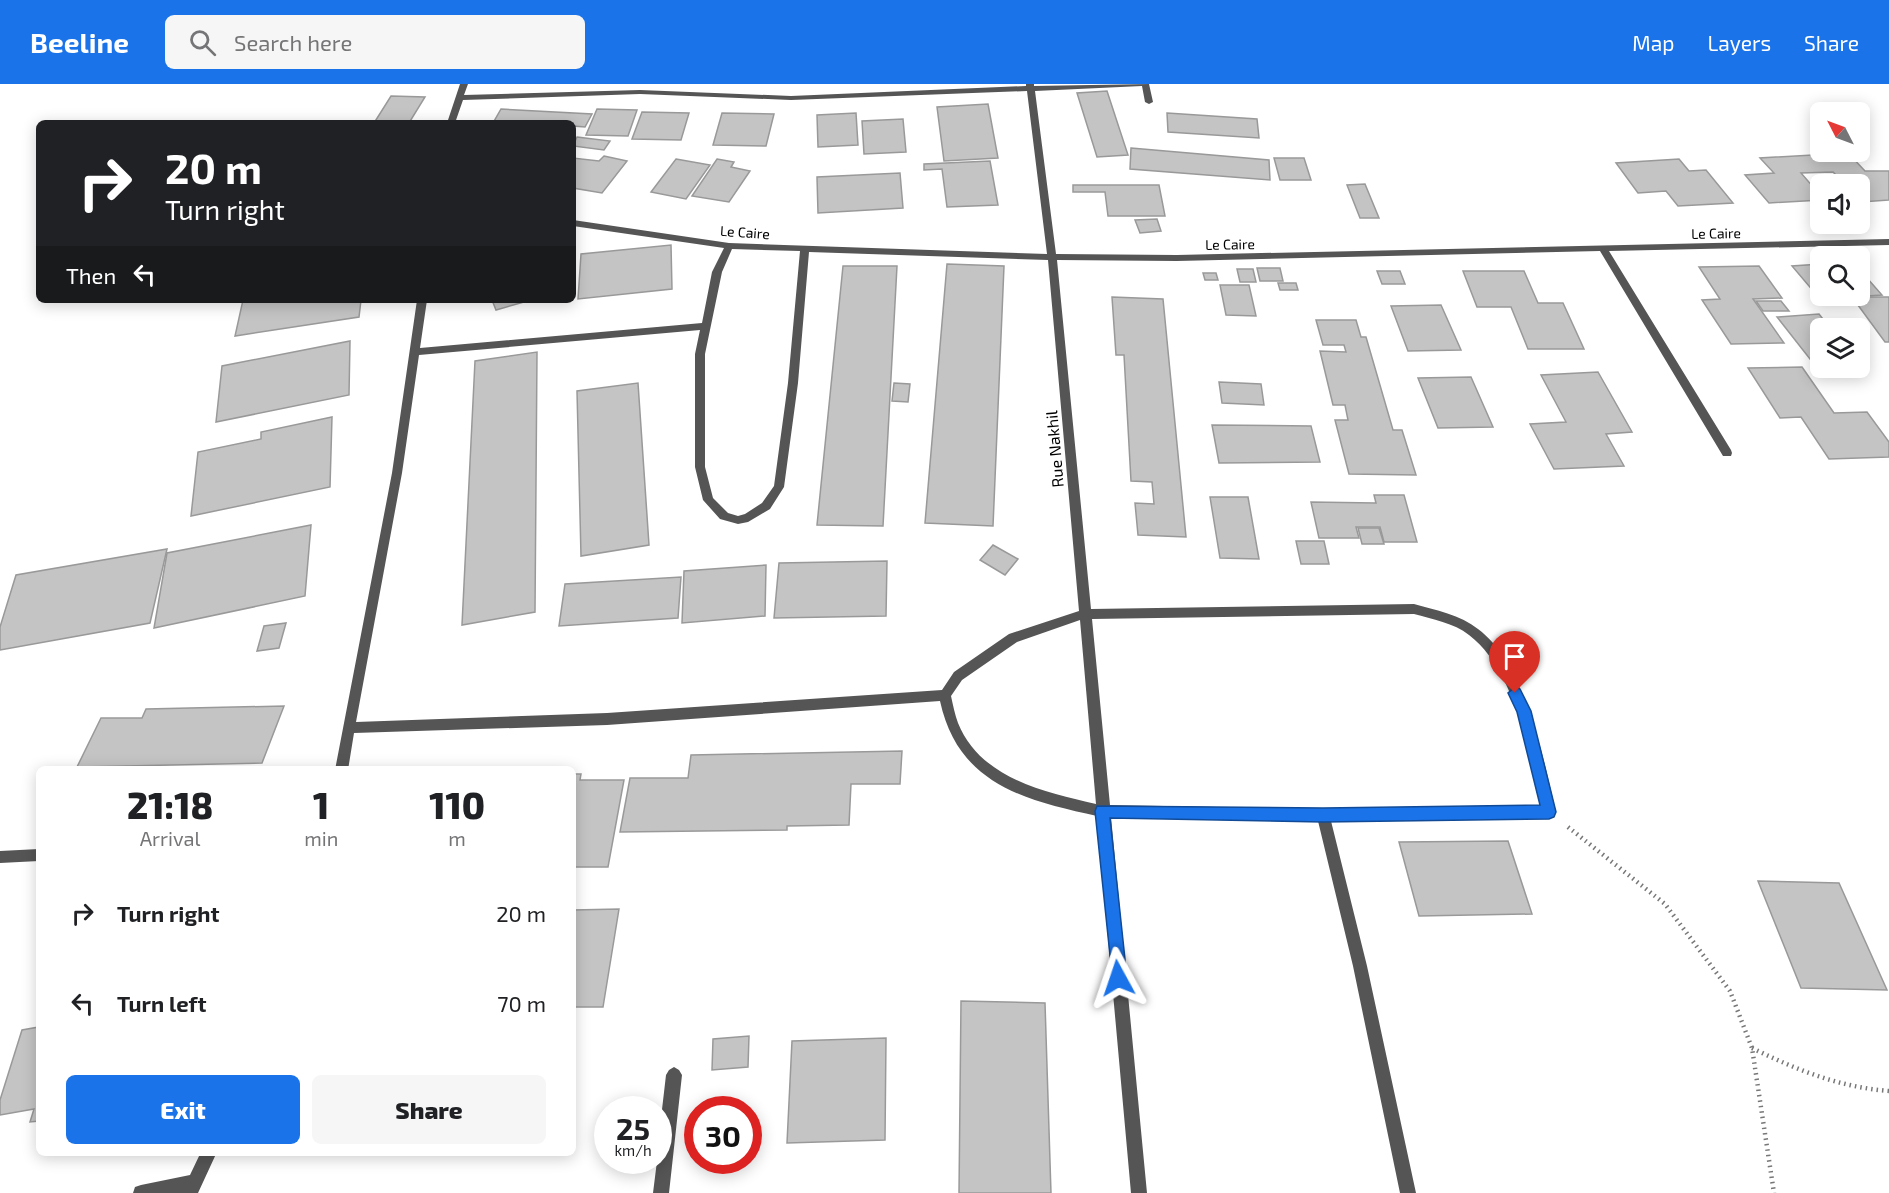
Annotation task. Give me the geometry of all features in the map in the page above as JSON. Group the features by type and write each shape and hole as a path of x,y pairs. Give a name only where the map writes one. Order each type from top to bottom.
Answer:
{"street":[{"path":"452,120 464,84"},
{"path":"458,98 640,92 791,98 1031,86 1145,85 1149,102"},
{"name":"Rue Nakhil","path":"1031,86 1052,257 1139,1193"},
{"name":"Le Caire","path":"576,223 729,246 1052,257 1177,258 1889,242"},
{"path":"729,246 717,272 700,354 700,467 708,500 724,516 738,520 748,518 766,506 779,487 793,383 805,248"},
{"path":"1604,249 1727,453"},
{"path":"342,766 397,472 422,303"},
{"path":"414,352 704,326"},
{"path":"1414,609 1448,619 1475,633 1495,657 1524,711 1549,812 1323,815 1102,811 1048,799 1007,783 978,762 960,740 951,722 945,695 958,676 1012,638 1084,614 1414,609"},
{"path":"348,728 607,719 945,695"},
{"path":"1323,815 1360,966 1408,1193"},
{"path":"0,857 36,855"},
{"path":"662,1193 674,1075"},
{"path":"141,1193 193,1187 207,1156"}],"path":[{"path":"1549,812 1665,904 1730,991 1752,1048 1774,1193"},
{"path":"1752,1048 1814,1079 1861,1090 1889,1091"}],"building":[{"path":"1107,91 1128,155 1097,157 1077,93"},
{"path":"391,96 425,97 411,120 376,120"},
{"path":"988,104 998,158 944,161 937,107"},
{"path":"501,109 592,114 585,127 576,126 576,120 495,120"},
{"path":"597,109 637,110 628,136 586,135"},
{"path":"642,112 689,113 681,140 632,139"},
{"path":"722,113 774,114 766,146 713,145"},
{"path":"856,113 858,145 818,147 817,115"},
{"path":"1167,113 1257,119 1259,138 1168,132"},
{"path":"903,119 906,152 864,154 862,121"},
{"path":"577,137 610,141 604,150 576,146"},
{"path":"1131,148 1269,160 1270,180 1130,169"},
{"path":"1810,155 1810,162 1856,162 1865,171 1889,171 1889,200 1870,201 1870,174 1835,174 1833,172 1801,173 1810,183 1810,201 1769,203 1745,175 1774,173 1760,158"},
{"path":"604,156 627,161 602,193 576,189 576,158 599,161"},
{"path":"1274,158 1304,158 1311,180 1280,180"},
{"path":"676,159 710,165 686,199 651,192"},
{"path":"717,159 734,162 731,167 750,171 729,202 692,196"},
{"path":"1679,159 1689,171 1706,170 1733,203 1678,206 1666,191 1638,193 1616,163"},
{"path":"990,161 998,205 947,207 942,169 924,170 924,164"},
{"path":"900,173 903,208 818,213 817,177"},
{"path":"1365,184 1379,218 1360,218 1347,185"},
{"path":"1073,185 1159,185 1165,216 1108,216 1105,192 1073,192"},
{"path":"1157,219 1161,231 1140,233 1135,220"},
{"path":"671,245 672,289 578,299 581,254"},
{"path":"947,264 1004,266 993,526 925,523"},
{"path":"1810,265 1810,287 1792,266"},
{"path":"843,266 897,266 883,526 817,525"},
{"path":"1759,266 1782,298 1753,299 1784,343 1731,344 1702,300 1720,299 1699,267"},
{"path":"1257,268 1280,268 1283,281 1260,281"},
{"path":"1237,269 1253,269 1256,282 1240,282"},
{"path":"1377,271 1400,271 1405,284 1382,284"},
{"path":"1463,271 1524,271 1538,303 1563,303 1584,349 1528,349 1511,307 1477,307"},
{"path":"1203,273 1216,273 1218,280 1205,280"},
{"path":"1870,281 1882,295 1870,296"},
{"path":"1278,283 1296,283 1298,290 1280,290"},
{"path":"1220,285 1249,285 1256,316 1226,315"},
{"path":"1112,297 1163,299 1186,537 1138,535 1135,503 1154,504 1152,482 1131,481 1124,355 1116,355"},
{"path":"1870,297 1889,297 1889,342 1885,342 1870,322 1870,318 1867,318 1859,306 1870,306"},
{"path":"1756,301 1781,301 1789,311 1763,311"},
{"path":"242,303 361,303 359,317 235,336"},
{"path":"493,303 520,303 496,310"},
{"path":"1441,305 1461,350 1408,351 1391,306"},
{"path":"1819,314 1822,318 1810,318 1810,359 1777,317"},
{"path":"1316,320 1356,320 1361,337 1366,337 1393,430 1402,430 1416,475 1349,474 1335,420 1348,420 1345,405 1333,405 1320,351 1346,352 1344,345 1323,345"},
{"path":"350,341 349,395 216,422 222,366"},
{"path":"537,352 535,612 462,625 475,361"},
{"path":"1802,367 1834,413 1867,412 1889,442 1889,457 1829,459 1801,417 1780,418 1748,368"},
{"path":"1598,372 1632,432 1606,434 1624,466 1554,469 1530,424 1566,422 1541,375"},
{"path":"1471,377 1493,427 1438,428 1418,378"},
{"path":"1219,382 1261,384 1264,405 1222,403"},
{"path":"638,383 649,545 581,556 577,391"},
{"path":"894,383 910,384 908,402 892,401"},
{"path":"332,417 330,487 191,516 198,452 261,439 261,432"},
{"path":"1212,425 1311,426 1320,462 1219,463"},
{"path":"1374,495 1404,495 1417,542 1384,542 1380,527 1356,527 1359,538 1319,538 1311,502 1376,503"},
{"path":"1210,497 1248,497 1259,559 1220,558"},
{"path":"311,525 305,596 154,628 167,553"},
{"path":"1358,528 1379,528 1384,544 1362,544"},
{"path":"1296,541 1324,541 1329,564 1301,564"},
{"path":"993,545 1018,559 1005,575 980,560"},
{"path":"167,549 150,623 0,650 0,627 16,575"},
{"path":"887,561 886,616 774,618 779,563"},
{"path":"766,565 765,616 682,623 684,571"},
{"path":"681,577 678,618 559,626 565,584"},
{"path":"286,623 279,648 257,651 264,626"},
{"path":"284,706 262,763 77,766 101,718 142,718 146,709"},
{"path":"902,751 900,784 851,784 849,825 787,826 787,830 620,832 630,778 688,778 691,755"},
{"path":"576,774 581,774 580,780 624,780 608,867 576,867"},
{"path":"1508,841 1532,914 1419,916 1399,842"},
{"path":"1758,881 1839,883 1887,990 1801,988"},
{"path":"619,909 603,1007 576,1007 576,910"},
{"path":"961,1001 1045,1003 1051,1193 959,1193"},
{"path":"36,1028 36,1121 30,1122 34,1109 0,1115 0,1100 22,1030"},
{"path":"749,1036 748,1067 712,1070 713,1039"},
{"path":"886,1038 885,1140 787,1143 792,1041"}],"route":[{"path":"1118,978 1102,811 1323,815 1549,812 1524,711 1515,693"}]}
